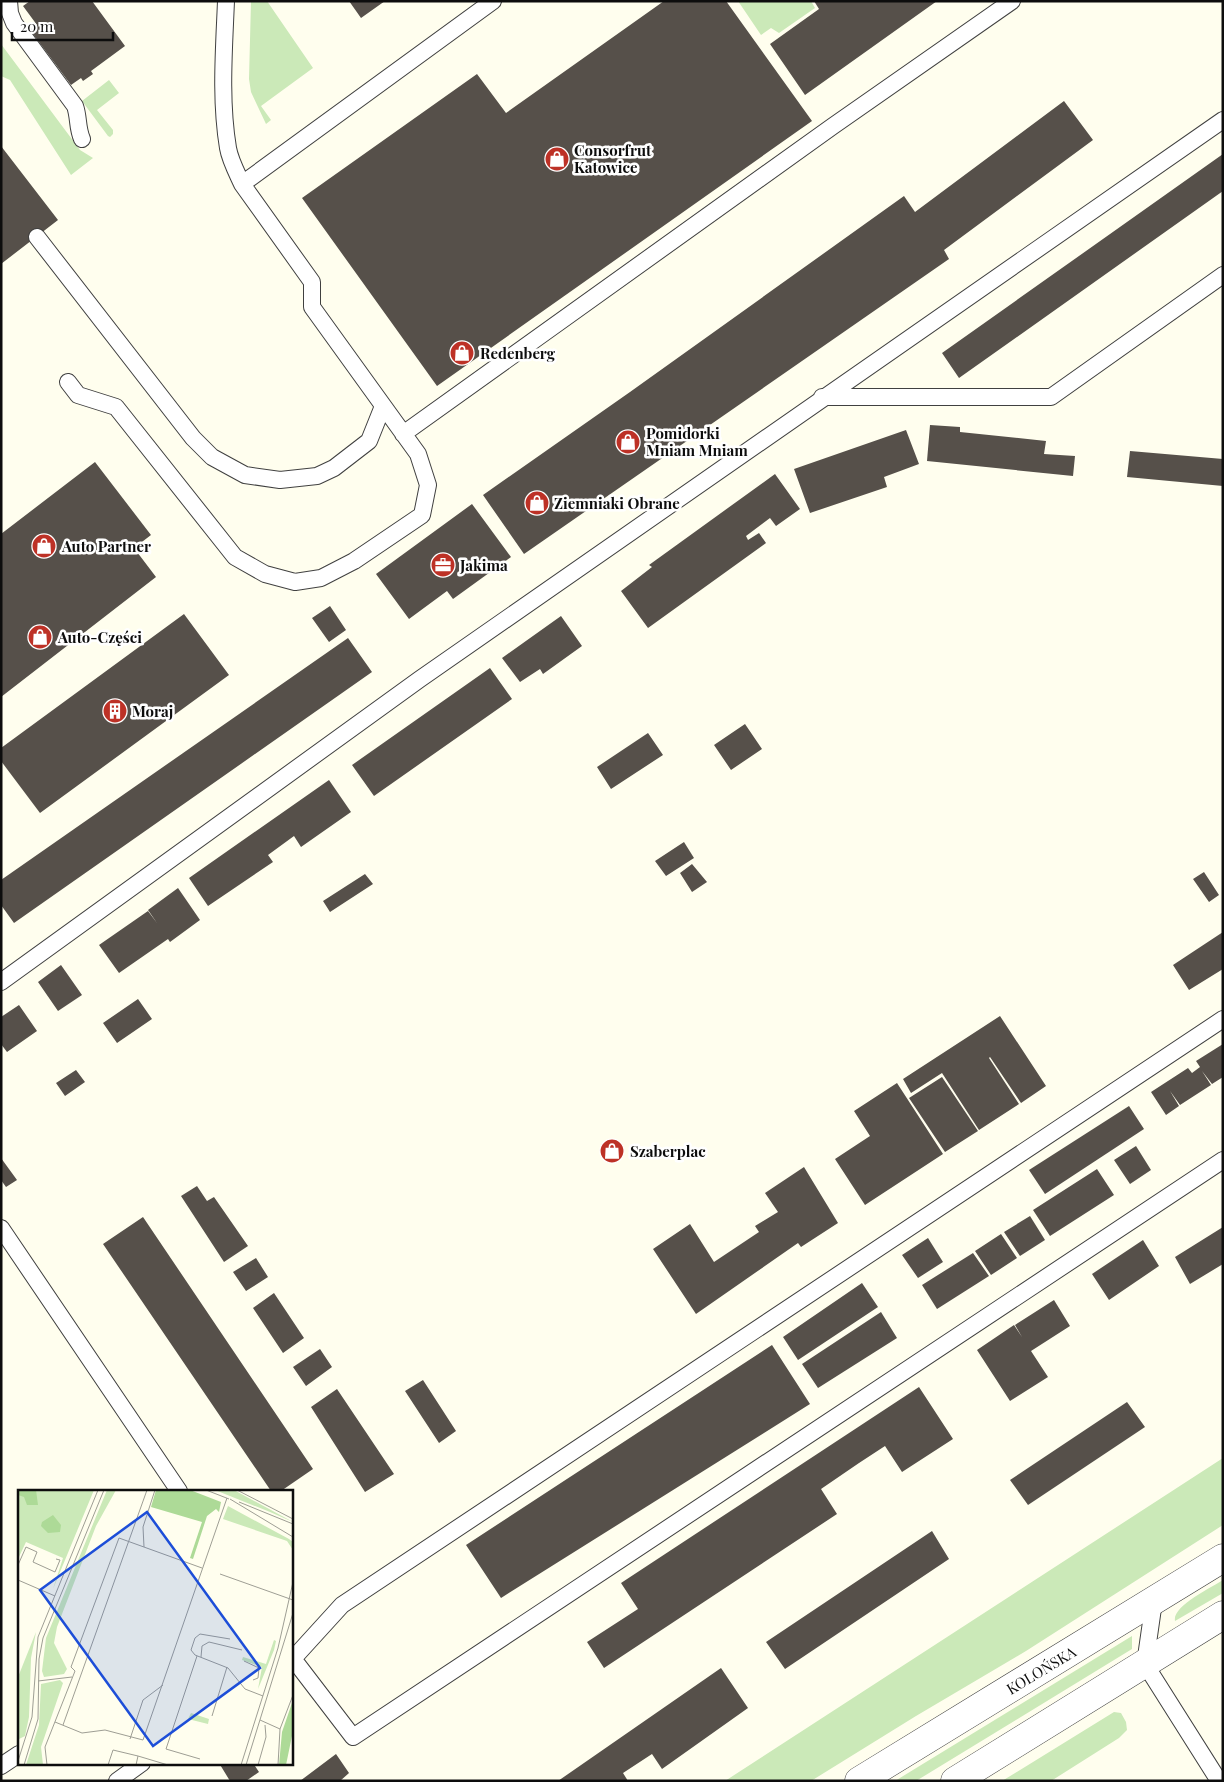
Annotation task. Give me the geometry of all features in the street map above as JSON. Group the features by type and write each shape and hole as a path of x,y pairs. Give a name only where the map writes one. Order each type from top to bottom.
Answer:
{"street":[{"name":"KOLOŃSKA","path":"859,1781 1223,1558"},
{"path":"954,1781 1223,1615"}],"lane":[{"path":"9,1 10,13 14,23 75,106 82,139"},
{"path":"68,382 78,395 116,407 236,557 265,574 295,582 321,578 354,561 422,515 428,485 418,454 312,307 312,282 242,184 228,149 223,92 226,1"},
{"path":"242,184 493,1"},
{"path":"404,434 825,132 1012,1"},
{"path":"1,982 420,679 822,397 1223,120"},
{"path":"37,237 193,438 212,458 244,475 280,480 317,476 334,468 369,440 383,406"},
{"path":"822,397 1052,397 1223,275"},
{"path":"1223,1019 342,1605 292,1658 354,1737 1223,1160"},
{"path":"1,1228 179,1490"},
{"path":"1154,1601 1145,1664 1219,1781"},
{"path":"1,1766 18,1755"},
{"path":"117,1781 141,1764"}],"green space":[{"path":"251,1 267,1 313,68 261,106 271,120 266,124 251,92 249,79"},
{"path":"738,1 811,1 815,8 779,33 771,28 761,35"},
{"path":"1,44 80,150 93,158 71,175 10,80 1,76"},
{"path":"109,80 119,93 97,110 113,130 113,134 110,137 82,101"},
{"path":"1223,1458 1223,1525 1026,1651 811,1781 725,1781"},
{"path":"1223,1580 1223,1593 1175,1621 1180,1609"},
{"path":"1132,1636 1132,1649 916,1781 895,1781"},
{"path":"1114,1712 1121,1713 1126,1722 1127,1730 1119,1738 1051,1781 1002,1781"}],"building":[{"path":"30,1 92,1 125,46 91,71 93,74 83,81 81,78 71,85 30,30 37,25 23,6"},
{"path":"349,1 385,1 361,18"},
{"name":"Consorfrut Katowice","path":"664,1 726,1 812,121 437,386 302,198 477,74 506,113"},
{"path":"814,1 937,1 805,95 770,44 819,9"},
{"path":"1064,101 1093,140 944,250 949,259 524,554 483,495 904,196 915,212"},
{"path":"1,146 58,220 1,264"},
{"path":"1223,154 1223,191 959,378 942,353"},
{"path":"930,425 960,427 960,432 1046,441 1044,454 1075,456 1073,476 927,461"},
{"path":"906,430 919,464 884,477 887,487 810,513 794,469"},
{"path":"1130,451 1223,459 1223,486 1127,477"},
{"name":"Auto-Części","path":"95,462 151,535 134,548 156,577 1,697 1,534"},
{"path":"775,474 800,509 776,526 770,518 746,536 748,540 759,533 766,543 648,628 621,591 652,567 649,565"},
{"name":"Jakima","path":"472,504 511,557 453,599 447,591 409,619 376,574"},
{"path":"330,606 346,630 329,642 312,618"},
{"name":"Moraj","path":"184,614 229,675 40,813 1,761 1,748"},
{"path":"561,616 582,646 543,674 540,669 520,682 502,658"},
{"path":"348,638 372,672 14,923 1,905 1,880"},
{"path":"490,668 512,699 374,796 352,765"},
{"path":"745,724 762,749 731,770 714,745"},
{"path":"648,733 663,755 611,789 597,767"},
{"path":"329,780 351,812 301,847 294,836 268,855 273,862 208,906 189,878"},
{"path":"684,842 694,858 666,876 655,861"},
{"path":"692,864 707,882 692,892 680,873"},
{"path":"1204,872 1219,895 1209,902 1193,879"},
{"path":"365,874 373,884 330,912 323,901"},
{"path":"178,888 200,920 170,942 168,939 119,973 99,945 148,911 157,923 148,910"},
{"path":"1223,932 1223,969 1189,990 1173,965"},
{"path":"61,965 82,995 58,1011 38,982"},
{"path":"138,999 152,1019 117,1043 103,1023"},
{"path":"19,1005 37,1031 7,1052 1,1044 1,1017"},
{"path":"1000,1016 1046,1086 1021,1103 990,1057 1019,1104 979,1130 942,1073 911,1093 903,1079"},
{"path":"1223,1044 1223,1077 1212,1084 1202,1071 1211,1085 1180,1105 1170,1091 1179,1106 1166,1115 1151,1092 1188,1068 1192,1073 1200,1067 1196,1061"},
{"path":"76,1070 85,1082 65,1096 56,1083"},
{"path":"942,1077 978,1131 945,1152 909,1098"},
{"path":"897,1083 943,1154 865,1205 835,1159 870,1136 854,1111"},
{"path":"1129,1106 1144,1129 1045,1194 1029,1170"},
{"path":"1136,1146 1151,1170 1130,1184 1114,1160"},
{"path":"1,1158 17,1180 6,1187 1,1180"},
{"path":"804,1167 838,1223 801,1247 798,1243 696,1314 653,1249 690,1224 714,1262 759,1232 755,1226 778,1212 765,1193"},
{"path":"1097,1169 1114,1195 1050,1236 1033,1210"},
{"path":"197,1186 207,1201 214,1197 248,1246 224,1262 181,1196"},
{"path":"1030,1216 1045,1240 1020,1256 1004,1232"},
{"path":"143,1217 313,1469 282,1490 270,1490 103,1244"},
{"path":"1223,1227 1223,1264 1190,1284 1175,1257"},
{"path":"1001,1234 1017,1258 991,1275 975,1251"},
{"path":"928,1238 943,1262 918,1278 902,1255"},
{"path":"1143,1240 1159,1266 1109,1300 1092,1274"},
{"path":"973,1253 989,1276 937,1309 922,1285"},
{"path":"256,1258 268,1277 246,1291 233,1272"},
{"path":"862,1283 878,1307 798,1360 783,1337"},
{"path":"274,1293 304,1338 283,1353 253,1308"},
{"path":"1054,1300 1070,1326 1031,1351 1048,1377 1010,1401 977,1350 1014,1325 1022,1337 1015,1325"},
{"path":"881,1312 897,1338 818,1388 802,1364"},
{"path":"772,1345 810,1404 501,1598 466,1545"},
{"path":"320,1349 332,1367 306,1386 293,1367"},
{"path":"423,1380 456,1431 439,1443 405,1391"},
{"path":"919,1387 953,1439 902,1472 885,1446 859,1463 821,1489 837,1514 604,1668 587,1642 638,1609 621,1583"},
{"path":"337,1389 394,1474 365,1492 311,1407"},
{"path":"1127,1402 1145,1427 1028,1505 1010,1480"},
{"path":"932,1531 949,1559 785,1669 766,1642"},
{"path":"721,1668 748,1708 662,1769 652,1754 623,1773 628,1781 558,1781"},
{"path":"336,1754 349,1773 340,1781 300,1781"},
{"path":"220,1764 254,1764 259,1772 246,1781 230,1781"}],"place":[{"name":"Consorfrut Katowice","path":"557,159"},
{"name":"Redenberg","path":"462,353"},
{"name":"Pomidorki Mniam Mniam","path":"628,442"},
{"name":"Ziemniaki Obrane","path":"537,503"},
{"name":"Auto Partner","path":"44,546"},
{"name":"Jakima","path":"443,565"},
{"name":"Auto-Części","path":"40,637"},
{"name":"Moraj","path":"115,711"},
{"name":"Szaberplac","path":"612,1151"}]}
